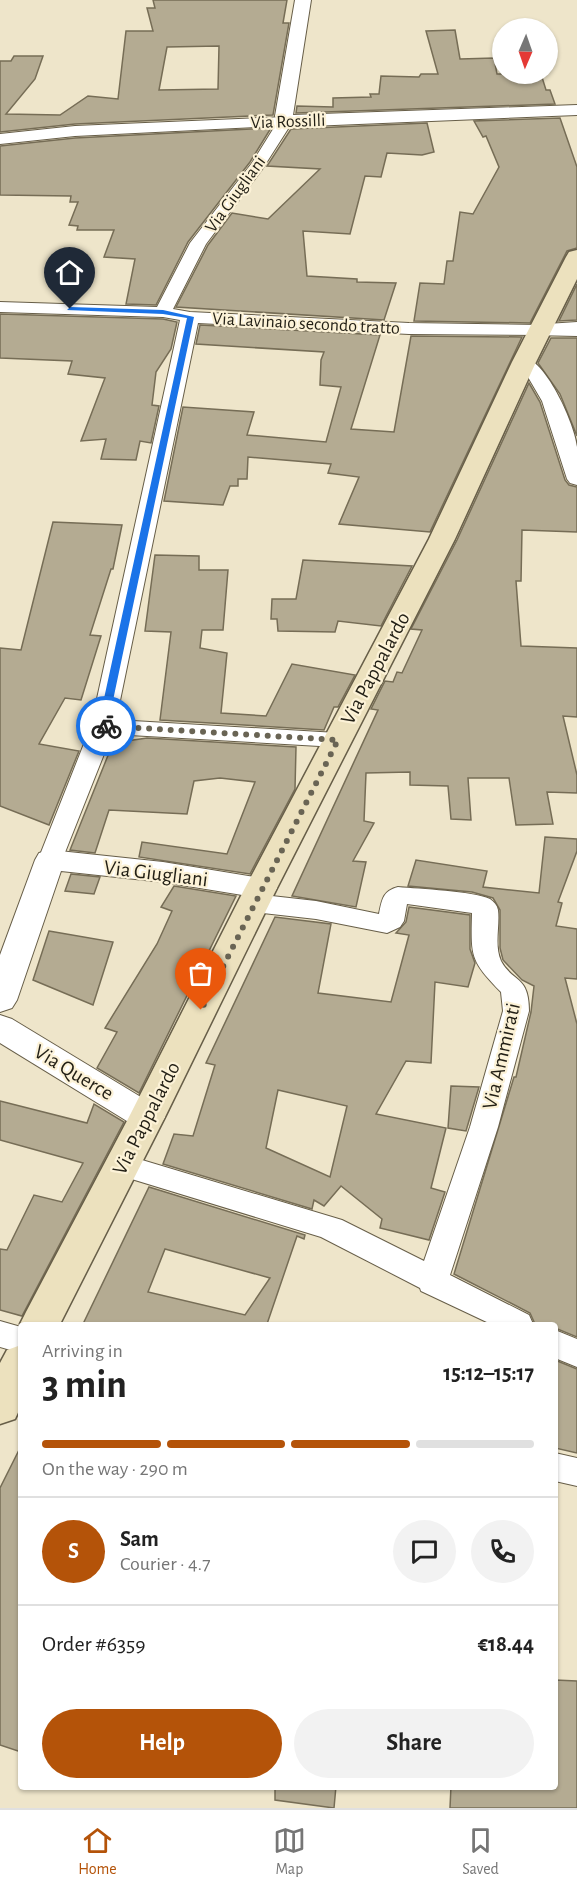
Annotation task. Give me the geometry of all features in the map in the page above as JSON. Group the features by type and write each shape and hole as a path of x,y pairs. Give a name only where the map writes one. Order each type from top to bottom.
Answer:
{"main road":[{"name":"Via Pappalardo","path":"41,1322 147,1117 257,896 442,540 524,362 577,257"},
{"path":"0,1406 18,1368"}],"street":[{"name":"Via Giugliani","path":"163,312 198,243 252,174 286,121 284,116 303,0"},
{"name":"Via Rossilli","path":"0,139 75,131 577,110"},
{"name":"Via Lavinaio secondo tratto","path":"0,307 163,312 190,317 405,328 540,330"},
{"path":"0,1000 50,860 103,726 190,317"},
{"path":"540,330 577,330"},
{"path":"524,362 538,375 561,425 577,478"},
{"path":"103,726 338,740"},
{"name":"Via Giugliani","path":"50,860 164,872 257,896"},
{"name":"Via Ammirati","path":"257,896 387,924 391,921 395,897 398,895 480,905 485,908 488,959 495,971 511,985 517,996 516,1011 484,1127 432,1282"},
{"name":"Via Querce","path":"0,1027 147,1117"},
{"path":"122,1164 331,1228 432,1282 514,1322"},
{"path":"0,1334 18,1339"},
{"path":"558,1344 577,1354"},
{"path":"558,1468 577,1472"}],"building":[{"path":"153,0 287,0 283,23 289,23 273,115 75,124 0,132 0,61 11,61 14,56 43,56 35,79 6,114 60,115 88,96 118,99 126,31 153,31 147,8 155,8","holes":["219,46 218,89 159,90 167,47"]},
{"path":"455,30 460,59 492,58 492,84 544,84 546,90 550,90 555,104 296,113 297,106 333,107 333,98 371,97 370,94 379,94 381,76 419,77 421,74 438,74 426,31"},
{"path":"560,118 577,167 577,248 567,251 530,323 414,321 420,283 444,284 447,261 453,261 460,212 473,214 499,167 486,136 483,137 474,121"},
{"path":"427,123 434,152 422,155 387,153 381,177 365,176 350,234 303,231 307,276 357,279 357,282 396,283 384,320 176,307 208,245 232,213 268,219 320,169 267,166 291,129"},
{"path":"271,128 250,162 188,242 156,305 126,304 135,259 104,257 114,230 77,230 78,226 69,225 78,202 70,202 71,196 0,195 0,146 75,138"},
{"path":"577,284 577,320 559,321"},
{"path":"0,314 163,319 177,322 171,349 156,372 152,405 159,406 151,443 140,441 136,460 101,459 106,439 81,441 105,378 68,374 72,361 0,358"},
{"path":"200,325 380,335 351,429 394,432 411,336 522,337 430,532 339,524 359,477 328,473 331,464 248,457 247,479 238,479 238,486 230,486 223,505 164,501 183,407 254,412 247,435 326,442 341,387 320,385 321,360 324,352 196,344"},
{"path":"551,338 577,338 577,436 560,394 538,363"},
{"path":"529,383 540,402 565,480 569,485 577,487 577,532 522,530 521,581 516,581 521,646 577,648 577,717 563,716 577,775 577,793 547,792 553,824 516,825 509,778 468,778 471,820 451,819 448,786 410,785 410,772 366,773 364,821 374,823 353,861 366,862 356,907 292,896 378,710 371,709 385,681 393,682 397,672 402,673 422,630 411,629 457,540"},
{"path":"53,522 122,525 113,569 111,569 90,635 101,636 81,700 65,698 39,744 79,751 49,825 0,806 0,648 21,650"},
{"path":"155,555 199,556 199,570 228,570 223,630 202,630 200,648 227,653 221,713 266,716 292,664 355,675 338,707 334,707 324,730 160,720 171,632 145,631"},
{"path":"303,560 412,566 381,626 338,621 335,632 278,631 277,619 271,619 272,599 296,599"},
{"path":"147,738 296,747 295,789 250,874 139,857 142,842 227,854 255,782 220,778 194,781 187,814 109,810 95,853 70,850 113,743"},
{"path":"545,837 577,839 577,851 558,902 562,903 556,926 577,929 577,979 565,978 577,1024 577,1337 558,1329 558,1322 534,1322 530,1313 454,1274 514,1077 516,1077 531,1012 534,986 522,980 503,960 500,948 500,910 493,898 472,892 408,886 416,860 487,871 483,887 539,893"},
{"path":"71,874 100,877 94,894 65,891"},
{"path":"174,886 236,896 139,1093 97,1068 117,1032 105,1028 157,944 172,911 161,907"},
{"path":"409,907 470,915 470,949 475,963 468,987 435,982 431,1063 406,1061 376,1114 446,1128 431,1188 445,1192 429,1240 380,1228 382,1219 341,1186 324,1206 314,1200 312,1209 163,1164 174,1134 193,1136 215,1065 206,1063 275,917 331,924 318,993 391,1002 409,935 396,933 406,922","holes":["278,1090 347,1106 330,1177 266,1148"]},
{"path":"49,931 113,942 93,1005 33,980"},
{"path":"451,1086 479,1087 466,1131 448,1128"},
{"path":"0,1101 87,1123 94,1104 124,1122 22,1316 0,1310 0,1249 7,1250 34,1195 62,1202 83,1163 0,1140"},
{"path":"149,1187 305,1235 304,1239 297,1236 268,1322 84,1322","holes":["165,1249 270,1278 245,1315 148,1292"]},
{"path":"558,1361 577,1369 577,1453 558,1449"},
{"path":"18,1452 18,1751 0,1745 0,1488"},
{"path":"558,1680 577,1681 577,1808 450,1808 451,1790 558,1790"},
{"path":"275,1790 336,1790 334,1808 275,1800"}],"way so far":[{"path":"106,726 338,740 201,1010"}],"route":[{"path":"70,309 163,312 190,317 103,726 106,726"}]}
